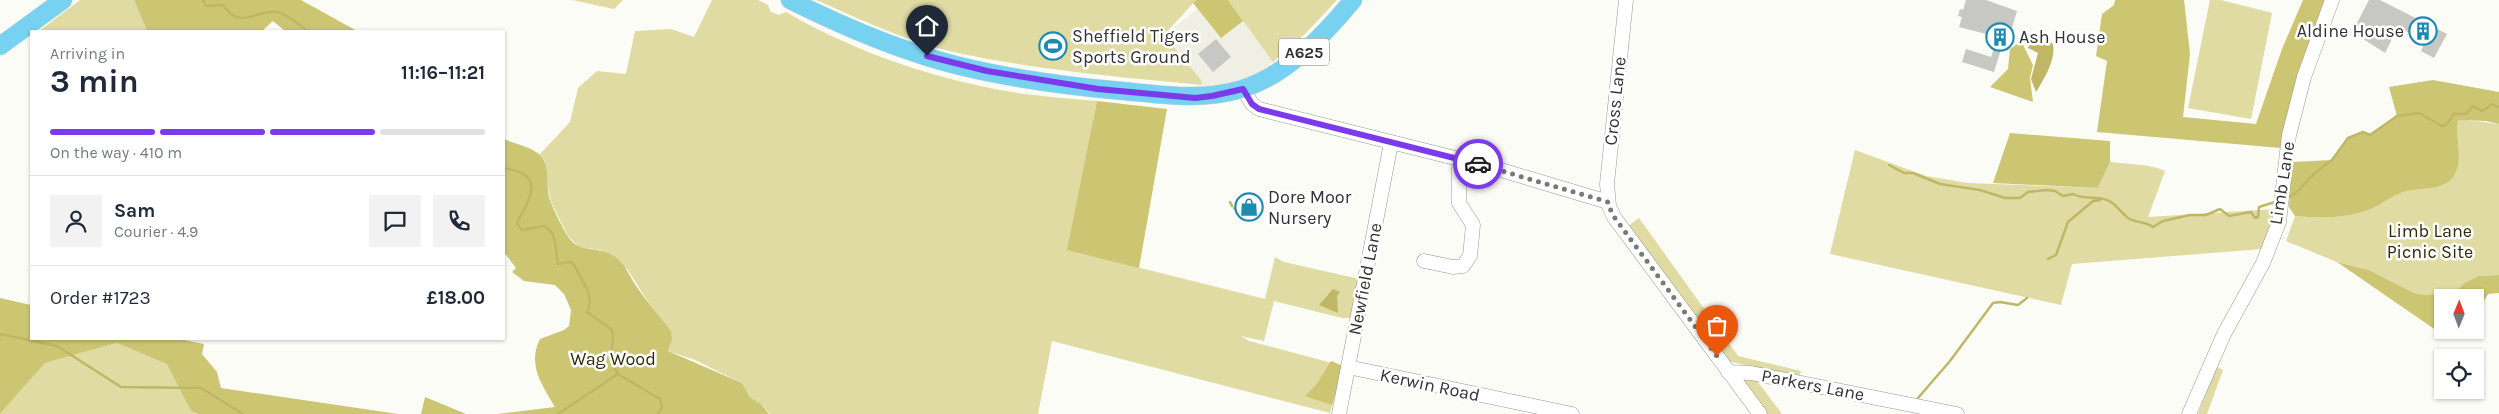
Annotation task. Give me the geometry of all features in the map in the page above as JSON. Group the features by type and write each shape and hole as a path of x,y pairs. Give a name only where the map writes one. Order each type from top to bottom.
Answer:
{"main road":[{"path":"0,46 63,0"},
{"name":"A625","path":"790,0 916,54 987,71 1098,89 1189,98 1212,96 1243,89 1277,72 1293,60 1333,23 1353,0"}],"street":[{"name":"Cross Lane","path":"1608,202 1607,184 1626,0"},
{"name":"Limb Lane","path":"2189,414 2224,334 2263,263 2279,222 2290,135 2304,77 2332,0"},
{"path":"1243,89 1252,104 1259,109 1461,160 1608,202 1612,214 1760,414"},
{"name":"Newfield Lane","path":"1339,414 1392,143"},
{"path":"1424,261 1453,267 1463,266 1470,256 1473,225 1459,203 1459,169 1461,160"},
{"name":"Kerwin Road","path":"1348,367 1572,414"},
{"name":"Parkers Lane","path":"1728,372 1779,378 1957,414"}],"shaded area":[{"path":"1209,0 1228,0 1251,32 1306,33 1260,73 1233,84 1205,88 1164,35"},
{"path":"2034,37 2046,38 2053,44 2053,56 2049,69 2036,92 2031,79 2038,53 2028,48 2030,40"},
{"path":"1333,289 1340,292 1337,296 1338,313 1319,305"}],"green space":[{"path":"80,0 134,0 147,30 40,30"},
{"path":"134,0 301,0 355,30 284,30 273,21 263,30 147,30"},
{"path":"572,0 623,0 614,9"},
{"path":"712,0 758,0 768,5 771,12 779,15 786,12 842,41 932,74 994,89 1097,101 1068,250 1265,299 1275,257 1284,262 1359,279 1352,318 1342,318 1274,301 1264,341 1241,336 1249,341 1343,366 1330,413 1052,341 1038,414 770,414 761,404 750,397 742,383 695,360 668,351 672,340 628,270 601,250 579,247 568,236 551,202 545,161 540,154 570,122 578,88 597,71 626,74 635,31 671,29 694,37"},
{"name":"Sheffield Tigers Sports Ground","path":"816,0 1196,0 1164,35 1201,80 1202,85 1049,68 958,53 903,37"},
{"path":"1196,0 1228,0 1243,21 1221,38 1193,3"},
{"name":"Sheffield Tigers Sports Ground","path":"1228,0 1337,0 1306,33 1273,62"},
{"path":"2115,0 2184,0 2190,54 2183,117 2256,124 2282,49 2303,0 2325,0 2300,72 2281,148 2097,132 2107,61 2096,56 2102,14 2114,5"},
{"path":"2210,0 2221,0 2272,13 2251,119 2188,108"},
{"path":"2021,41 2033,65 2030,78 2033,102 1990,87 2008,69 2010,49"},
{"path":"2433,80 2499,92 2499,124 2486,121 2458,120 2459,156 2457,170 2449,181 2437,187 2401,193 2371,209 2353,215 2295,216 2289,207 2292,162 2332,160 2348,138 2363,132 2370,135 2397,116 2389,87"},
{"path":"1097,101 1167,109 1139,268 1067,250"},
{"name":"Limb Lane Picnic Site","path":"2458,119 2499,124 2499,275 2479,276 2464,283 2458,289 2434,289 2434,294 2424,295 2414,293 2369,270 2337,262 2286,241 2295,216 2353,215 2371,209 2401,193 2437,187 2449,181 2457,170 2459,156"},
{"path":"2010,133 2110,141 2110,162 2098,188 1993,183"},
{"name":"Wag Wood","path":"505,139 531,149 543,158 547,168 550,201 569,238 578,246 608,253 621,263 640,292 671,331 672,340 668,351 742,383 750,397 761,404 769,414 497,414 555,407 545,391 538,374 535,358 536,348 540,339 564,330 569,326 571,310 564,294 555,285 524,281 512,272 516,268 505,253"},
{"path":"1855,150 1926,176 1968,183 2098,188 2110,162 2153,167 2165,171 2148,217 2275,209 2262,249 2072,264 2061,305 1830,254"},
{"path":"1639,218 1738,356 1801,371 1799,378 1728,361 1628,226"},
{"path":"2337,262 2369,270 2414,293 2434,294 2434,329"},
{"path":"2499,275 2499,293 2488,294 2484,301 2484,289 2458,289 2464,283 2479,276"},
{"path":"0,298 30,305 30,340 184,340 204,344 202,354 217,372 221,388 398,414 199,414 191,411 167,364 117,343 45,363 0,414"},
{"path":"117,343 168,364 191,411 199,414 0,414 45,363"},
{"path":"1331,361 1343,366 1332,405 1305,396 1316,385"},
{"path":"2216,366 2223,370 2207,414 2198,414"},
{"path":"1754,377 1782,414 1767,414 1739,378"},
{"path":"425,397 466,414 421,414"}],"building":[{"name":"Ash House","path":"1966,0 1986,0 2017,11 2008,41 2004,40 1994,72 1962,62 1966,49 1991,57 1997,39 1959,27 1962,17 1958,16 1960,9 1963,10"},
{"name":"Aldine House","path":"2369,0 2380,0 2447,34 2434,58 2421,51 2425,41 2398,27 2385,53 2357,35 2361,28 2356,25"},
{"path":"1216,39 1231,57 1213,72 1198,54"}],"waterway":[{"path":"203,0 206,6 223,5 231,14 239,18 266,12 281,13 306,30"},
{"path":"2289,197 2332,160 2348,138 2363,132 2370,135 2397,116 2419,113 2442,126 2447,124 2454,114 2466,114 2473,106 2482,111 2493,104 2499,108"},
{"path":"1889,165 1904,173 1913,173 1940,184 1980,190 2005,198 2020,198 2028,192 2047,190 2055,191 2063,196 2073,194 2081,197 2103,199 2113,203 2131,220 2153,227 2163,221 2190,215 2206,215 2220,209 2229,216 2251,212 2255,218 2258,217 2259,207 2275,202"},
{"path":"505,168 525,175 531,184 530,197 517,224 522,230 544,226 552,233 558,264 571,262 587,289 590,300 587,312 611,329 613,335 611,362 618,374 660,399 662,407 658,414"},
{"path":"2048,259 2056,255 2068,222 2093,201 2100,200"},
{"path":"1230,202 1232,206"},
{"path":"1234,208 1244,216 1254,218"},
{"path":"1918,398 1950,361 1993,303 2000,302 2018,305 2027,298"},
{"path":"0,334 57,346 121,387 201,388 243,414"},
{"path":"558,414 618,374"}],"way so far":[{"path":"1478,164 1580,192 1608,202 1612,214 1717,356"}],"place":[{"name":"Aldine House","path":"2423,31"},
{"name":"Ash House","path":"2000,37"},
{"name":"Sheffield Tigers Sports Ground","path":"1053,46"},
{"name":"Dore Moor Nursery","path":"1249,207"}],"route":[{"path":"927,56 987,71 1098,89 1195,98 1243,89 1252,104 1259,109 1478,164"}]}
